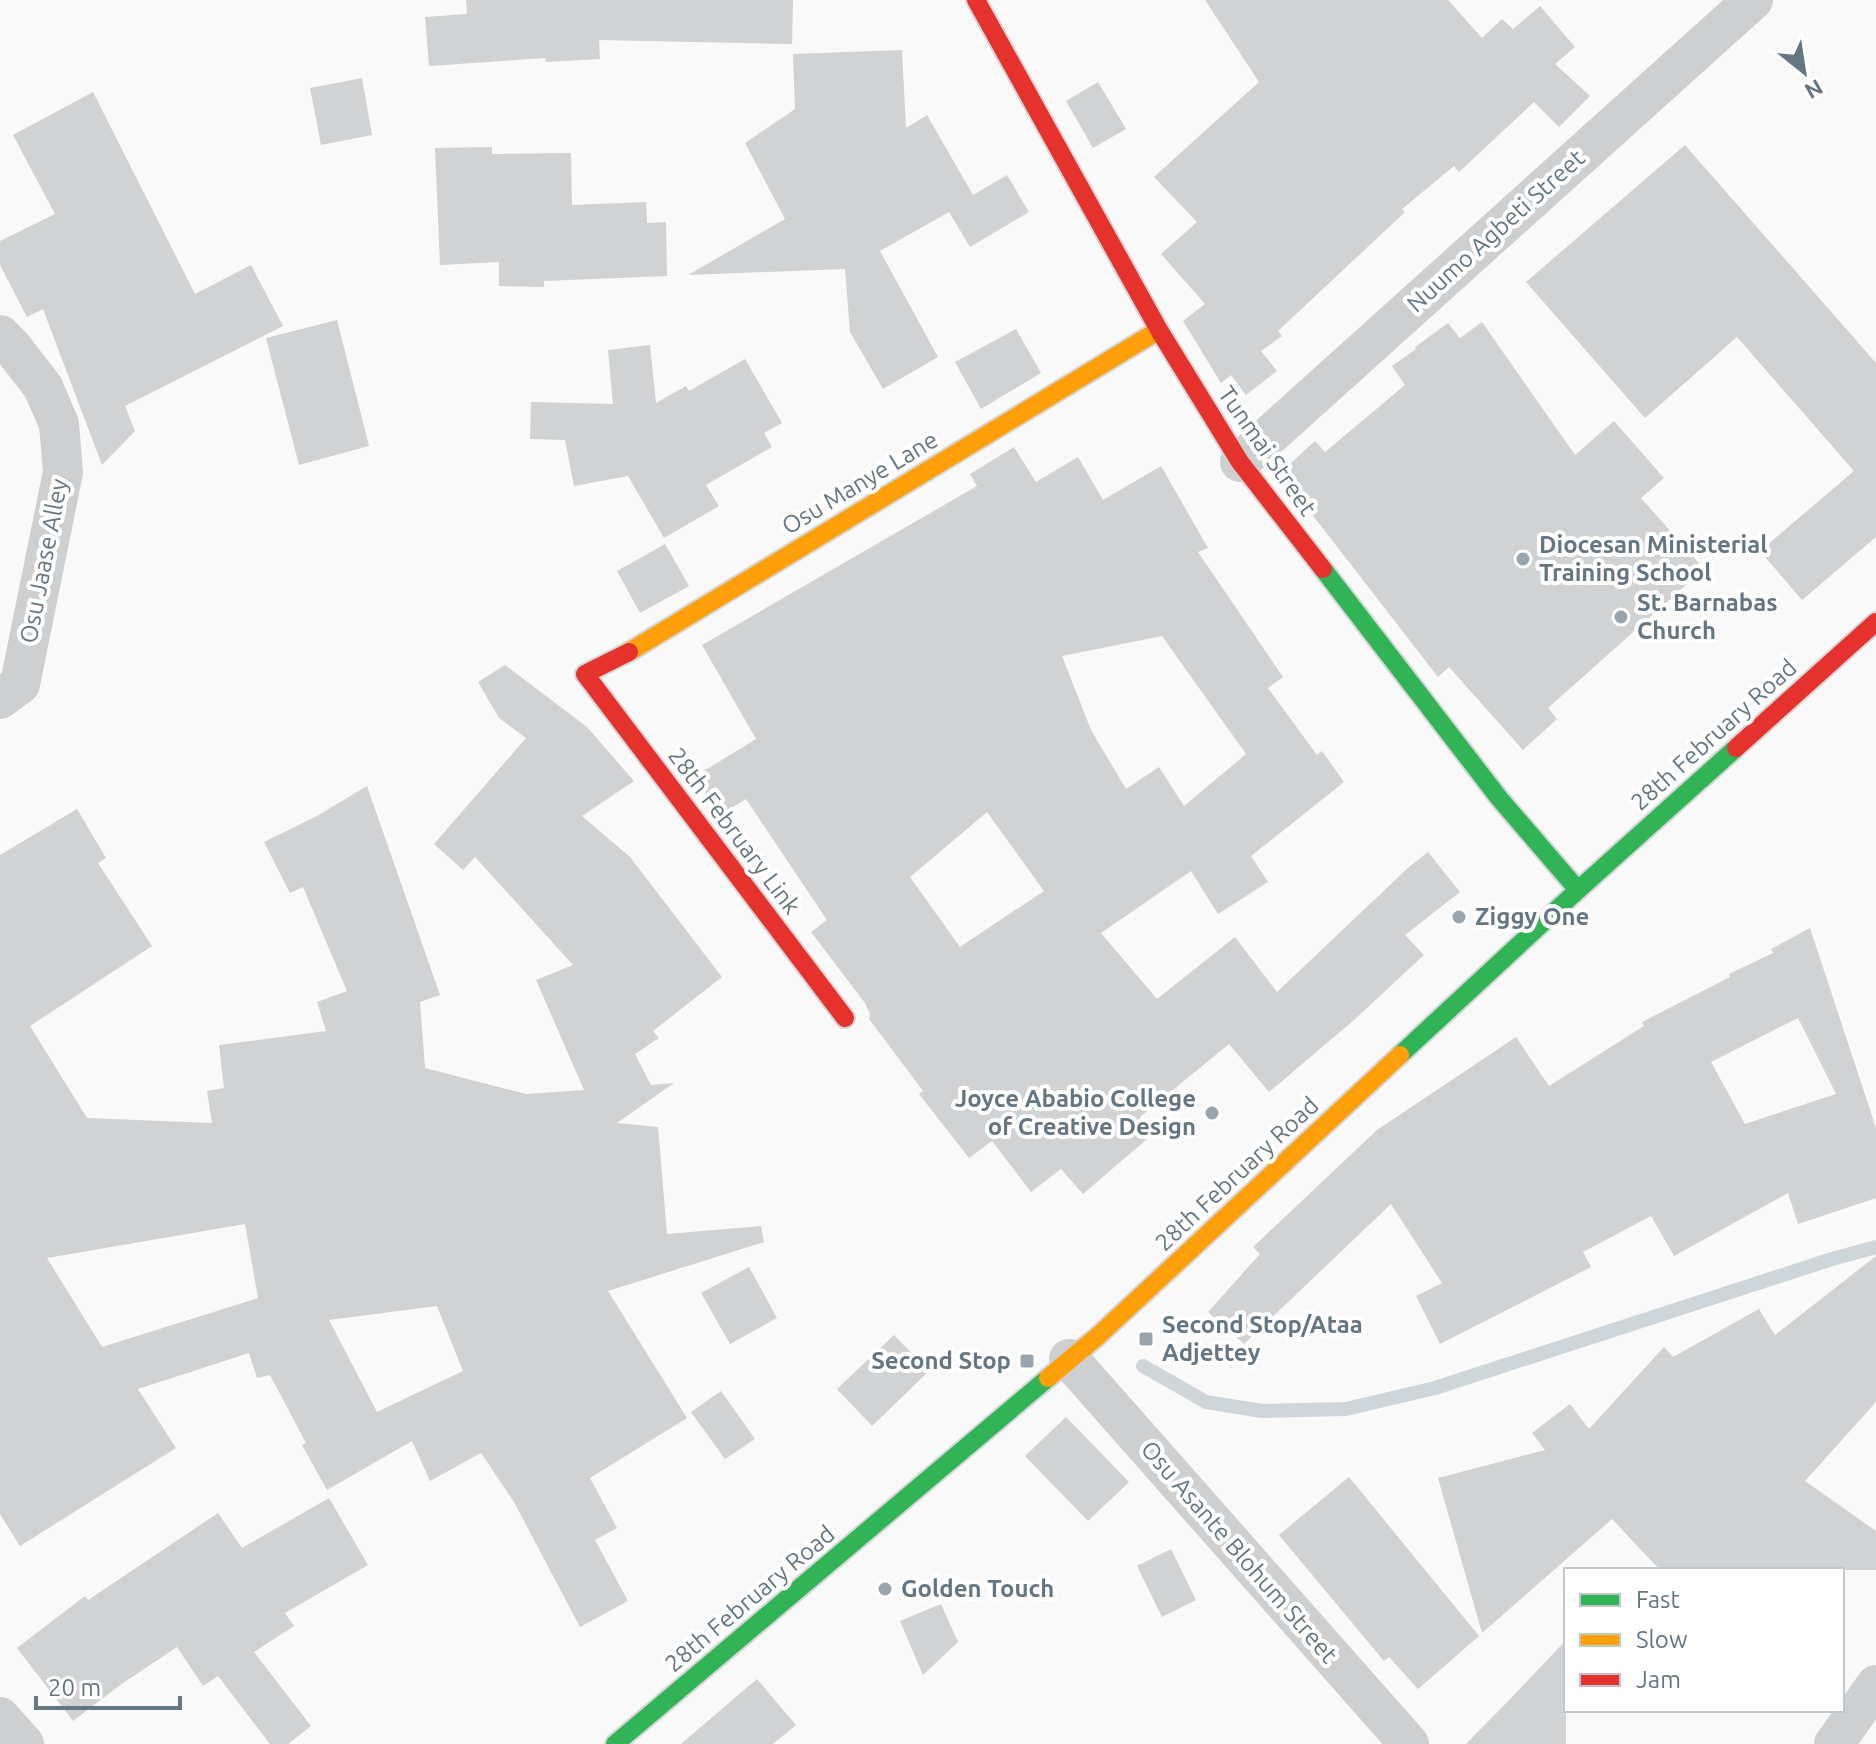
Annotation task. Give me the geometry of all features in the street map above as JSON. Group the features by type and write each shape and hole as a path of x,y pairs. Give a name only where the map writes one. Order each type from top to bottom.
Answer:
{"street":[{"name":"Tunmai Street","path":"976,0 1159,330 1240,462 1499,798 1578,890"},
{"name":"Nuumo Agbeti Street","path":"1240,462 1753,0"},
{"name":"Osu Manye Lane","path":"585,674 614,661 1159,330"},
{"name":"Osu Jaase Alley","path":"0,335 43,387 59,424 63,472 20,684 0,699"},
{"name":"28th February Road","path":"615,1744 1099,1335 1578,890 1876,622"},
{"name":"28th February Link","path":"585,674 845,1018"},
{"name":"Osu Asante Blohum Street","path":"1069,1359 1409,1744"},
{"path":"1834,1744 1876,1685"},
{"path":"0,1717 24,1744"}],"building":[{"path":"466,0 793,0 792,44 599,40 600,59 546,62 545,58 429,66 425,17 467,14"},
{"path":"1205,0 1448,0 1482,38 1502,19 1513,29 1540,6 1575,47 1555,64 1590,96 1559,127 1534,102 1459,172 1454,166 1402,209 1405,212 1278,331 1282,336 1261,351 1277,371 1246,395 1231,375 1221,383 1183,321 1205,304 1161,254 1197,222 1154,177 1259,82"},
{"path":"902,50 906,128 927,115 973,195 1007,175 1029,212 970,247 949,212 880,251 938,357 883,389 850,332 845,269 688,275 785,219 745,143 795,109 793,54"},
{"path":"362,78 372,135 321,145 310,88"},
{"path":"1098,82 1126,129 1093,148 1066,101"},
{"path":"93,92 195,294 251,265 283,326 125,406 135,431 102,465 43,309 27,317 0,265 0,241 55,214 13,135"},
{"path":"1685,145 1876,363 1876,537 1802,600 1760,551 1854,471 1737,337 1645,418 1526,282"},
{"path":"492,147 492,154 571,153 572,205 646,202 647,223 666,222 667,276 544,281 544,287 499,286 499,262 440,265 435,148"},
{"path":"337,320 369,446 299,465 266,338"},
{"path":"1482,322 1575,455 1614,421 1664,478 1641,498 1704,569 1548,708 1557,719 1523,750 1449,667 1438,677 1280,473 1315,441 1325,452 1405,385 1392,366 1415,347 1448,323 1460,338"},
{"path":"1016,329 1041,373 981,409 955,362"},
{"path":"650,345 656,403 686,386 689,391 745,359 782,423 764,433 772,447 706,485 719,506 664,538 628,476 574,486 565,440 530,439 531,402 613,404 608,350"},
{"path":"1014,447 1036,482 1078,457 1103,500 1161,466 1208,548 1198,552 1283,677 1268,688 1317,755 1322,751 1344,782 1251,856 1268,882 1218,914 1191,871 1101,933 1157,999 1235,937 1277,992 1428,852 1460,892 1405,935 1424,955 1269,1092 1229,1044 1140,1117 1154,1133 1083,1194 1061,1169 1031,1192 992,1141 969,1158 919,1094 923,1091 869,1019 865,1003 811,932 827,920 746,799 722,814 694,777 756,739 702,645 977,486 970,474","holes":["1162,636 1246,754 1184,806 1159,767 1126,789 1091,730 1062,656","987,812 1044,891 960,947 910,877"]},
{"path":"665,544 689,586 640,613 617,571"},
{"path":"505,665 587,727 634,781 582,816 630,857 722,977 653,1031 659,1038 635,1054 651,1085 674,1083 617,1123 658,1127 667,1234 761,1226 764,1242 608,1291 687,1418 590,1478 617,1528 595,1540 628,1601 580,1627 514,1502 481,1453 430,1481 412,1441 327,1490 302,1445 306,1443 270,1375 257,1378 249,1353 138,1389 176,1448 20,1546 0,1514 0,855 77,809 106,858 98,863 152,946 30,1026 87,1118 212,1123 207,1091 224,1088 219,1045 326,1031 317,1002 347,991 303,887 290,893 264,842 317,816 367,786 440,995 420,1002 425,1068 526,1094 584,1090 536,980 573,965 475,857 463,870 434,844 526,738 499,718 478,682","holes":["245,1224 258,1298 102,1347 47,1258","437,1306 463,1371 377,1412 329,1320"]},
{"path":"1810,928 1876,1128 1876,1198 1798,1224 1788,1193 1674,1256 1651,1216 1583,1252 1591,1267 1440,1344 1416,1296 1442,1283 1391,1204 1244,1344 1208,1312 1260,1254 1253,1247 1377,1130 1516,1037 1549,1086 1644,1026 1642,1022 1773,953 1771,949","holes":["1798,1018 1836,1094 1745,1124 1711,1062"]},
{"path":"1876,1256 1876,1402 1805,1481 1876,1531 1876,1570 1658,1568 1612,1519 1482,1633 1438,1478 1545,1450 1532,1433 1570,1404 1589,1429 1664,1347 1673,1357 1759,1309 1775,1335"},
{"path":"749,1267 777,1318 730,1344 701,1293"},
{"path":"894,1335 929,1371 872,1426 837,1389"},
{"path":"721,1391 755,1439 725,1459 691,1412"},
{"path":"1066,1417 1129,1482 1088,1521 1025,1456"},
{"path":"1349,1477 1479,1636 1418,1689 1389,1657 1384,1661 1279,1535"},
{"path":"329,1498 368,1565 285,1613 294,1626 254,1652 311,1726 288,1744 270,1744 218,1676 203,1686 177,1647 73,1721 17,1648 85,1596 88,1600 218,1513 242,1548"},
{"path":"1171,1549 1196,1600 1162,1617 1137,1566"},
{"path":"941,1604 958,1642 923,1675 900,1621"},
{"path":"1564,1642 1566,1744 1466,1744"},
{"path":"757,1679 796,1725 773,1744 681,1744"}],"waterway":[{"path":"1143,1366 1206,1402 1262,1411 1346,1409 1435,1388 1876,1247"}],"traffic: fast":[{"path":"1323,569 1499,798 1578,890"},
{"path":"1400,1055 1736,748"},
{"path":"615,1744 1048,1378"}],"traffic: slow":[{"path":"629,652 1159,330"},
{"path":"1048,1378 1099,1335 1400,1055"}],"traffic: jam":[{"path":"976,0 1159,330 1240,462 1323,569"},
{"path":"1736,748 1876,622"},
{"path":"629,652 585,674 845,1018"}],"place":[{"name":"Diocesan Ministerial Training School","path":"1523,559"},
{"name":"St. Barnabas Church","path":"1621,617"},
{"name":"Ziggy One","path":"1459,917"},
{"name":"Joyce Ababio College of Creative Design","path":"1212,1113"},
{"name":"Second Stop/Ataa Adjettey","path":"1146,1339"},
{"name":"Second Stop","path":"1027,1361"},
{"name":"Golden Touch","path":"885,1589"}]}
